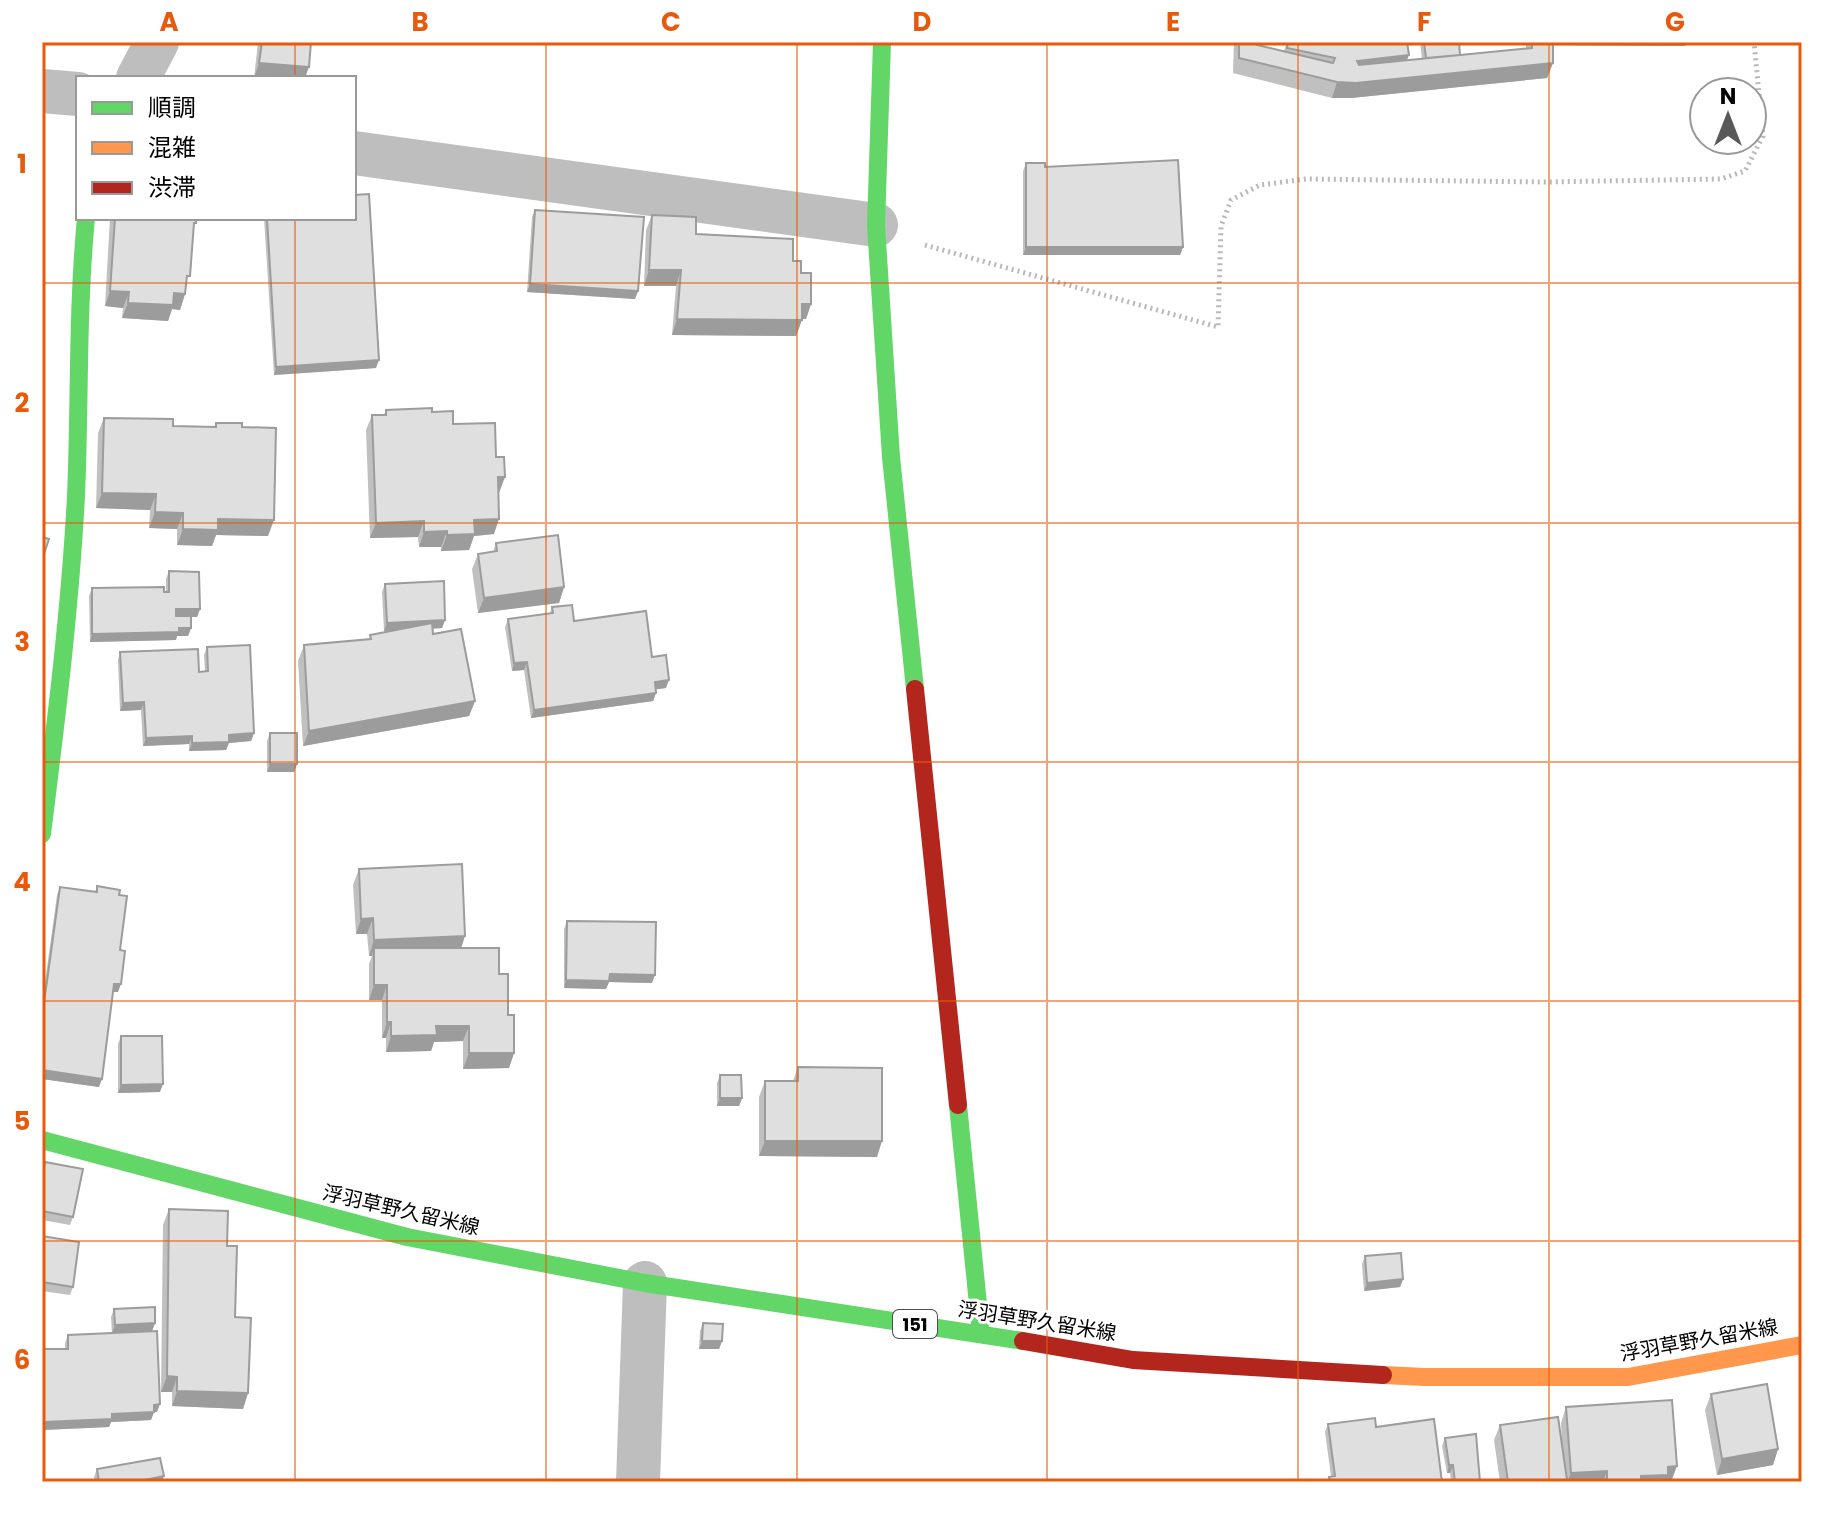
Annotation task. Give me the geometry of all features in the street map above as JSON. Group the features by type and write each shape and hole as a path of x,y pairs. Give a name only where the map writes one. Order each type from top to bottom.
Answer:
{"street":[{"path":"139,76 157,42"},
{"path":"882,42 876,225 891,457 981,1334"},
{"path":"42,91 76,94"},
{"path":"356,153 876,225"},
{"path":"42,834 67,627 76,494 81,280 86,220"},
{"name":"浮羽草野久留米線","path":"42,1140 407,1237 645,1283 1133,1360 1425,1377 1628,1377 1802,1345"},
{"path":"638,1482 645,1283"}],"path":[{"path":"876,225 918,243 1218,327 1221,226 1231,200 1260,185 1306,179 1545,182 1721,179 1745,171 1763,136 1754,42"}],"building":[{"path":"262,42 311,42 309,67 259,63"},
{"path":"1239,42 1257,42 1257,45 1333,63 1335,58 1287,48 1288,42 1407,42 1409,55 1357,61 1359,65 1532,48 1532,42 1553,42 1553,63 1356,83 1337,82 1239,58"},
{"path":"1424,42 1459,42 1460,55 1426,58"},
{"path":"1178,160 1183,247 1026,247 1026,163 1045,163 1045,167"},
{"path":"369,194 379,360 276,367 267,220 356,220 356,195"},
{"path":"535,210 644,217 638,291 530,284"},
{"path":"652,215 696,217 696,234 793,239 793,261 801,261 801,273 811,273 811,304 802,304 802,320 677,319 681,270 649,270"},
{"path":"115,220 196,220 190,276 187,276 185,294 174,293 173,305 128,303 129,292 110,291"},
{"path":"432,408 432,412 453,411 453,424 495,423 496,457 504,457 505,477 498,477 499,519 474,520 475,534 424,532 424,521 376,523 372,415 386,415 386,410"},
{"path":"104,418 173,419 173,426 216,427 216,423 242,423 242,427 276,428 274,520 218,519 218,530 183,529 183,513 155,512 156,494 102,493"},
{"path":"558,535 564,587 484,598 478,554 497,551 496,543"},
{"path":"42,537 49,539 42,560"},
{"path":"169,571 199,572 200,609 176,609 176,616 191,616 191,628 179,628 179,632 92,634 92,588 164,587 164,592 169,592"},
{"path":"444,581 445,620 387,623 385,584"},
{"path":"572,605 574,621 646,611 652,657 666,655 669,680 655,682 656,693 534,710 527,662 514,663 508,619 553,613 552,607"},
{"path":"432,623 433,634 461,629 475,701 309,731 304,645 371,639 370,635"},
{"path":"250,645 254,733 229,735 229,742 192,743 192,736 146,738 144,702 123,703 120,652 198,649 199,672 208,671 207,647"},
{"path":"270,733 297,733 297,764 270,764"},
{"path":"462,864 465,936 374,940 373,918 361,919 359,869"},
{"path":"97,886 120,890 119,895 127,896 120,950 125,951 121,984 114,984 102,1079 42,1070 42,1017 60,887 97,892"},
{"path":"567,921 656,922 655,975 610,974 609,981 566,980"},
{"path":"374,948 499,948 499,974 508,974 508,1015 514,1015 514,1053 469,1053 469,1026 436,1026 437,1035 391,1036 391,1022 387,1022 387,985 374,985"},
{"path":"121,1036 162,1036 163,1084 121,1085"},
{"path":"798,1067 882,1068 882,1141 765,1141 765,1081 798,1081"},
{"path":"720,1075 741,1075 742,1098 720,1098"},
{"path":"45,1162 83,1169 73,1217 42,1211"},
{"path":"169,1209 228,1211 227,1246 237,1246 235,1317 251,1318 248,1393 177,1391 177,1377 167,1376"},
{"path":"42,1236 79,1242 73,1287 42,1282"},
{"path":"1401,1253 1403,1279 1367,1283 1365,1256"},
{"path":"155,1307 155,1323 115,1325 114,1309"},
{"path":"703,1323 723,1324 722,1341 702,1341"},
{"path":"157,1331 160,1404 154,1405 154,1412 112,1414 112,1419 44,1422 42,1349 68,1349 68,1335"},
{"path":"1767,1384 1778,1449 1722,1459 1711,1394"},
{"path":"1672,1400 1677,1466 1668,1467 1668,1475 1607,1482 1607,1471 1571,1473 1566,1407"},
{"path":"1558,1417 1567,1480 1508,1482 1500,1425"},
{"path":"1375,1418 1376,1427 1434,1419 1442,1482 1330,1482 1329,1477 1335,1476 1328,1424"},
{"path":"1476,1434 1480,1482 1455,1482 1445,1438"},
{"path":"160,1458 164,1476 135,1482 99,1482 97,1469"}],"traffic: fast":[{"path":"882,42 876,225 891,457 915,689"},
{"path":"42,834 73,539 86,220"},
{"path":"958,1105 981,1334"},
{"path":"42,1140 407,1237 645,1283 1023,1341"}],"traffic: slow":[{"path":"1383,1375 1628,1377 1802,1345"}],"traffic: jam":[{"path":"915,689 958,1105"},
{"path":"1023,1341 1133,1360 1383,1375"}]}
